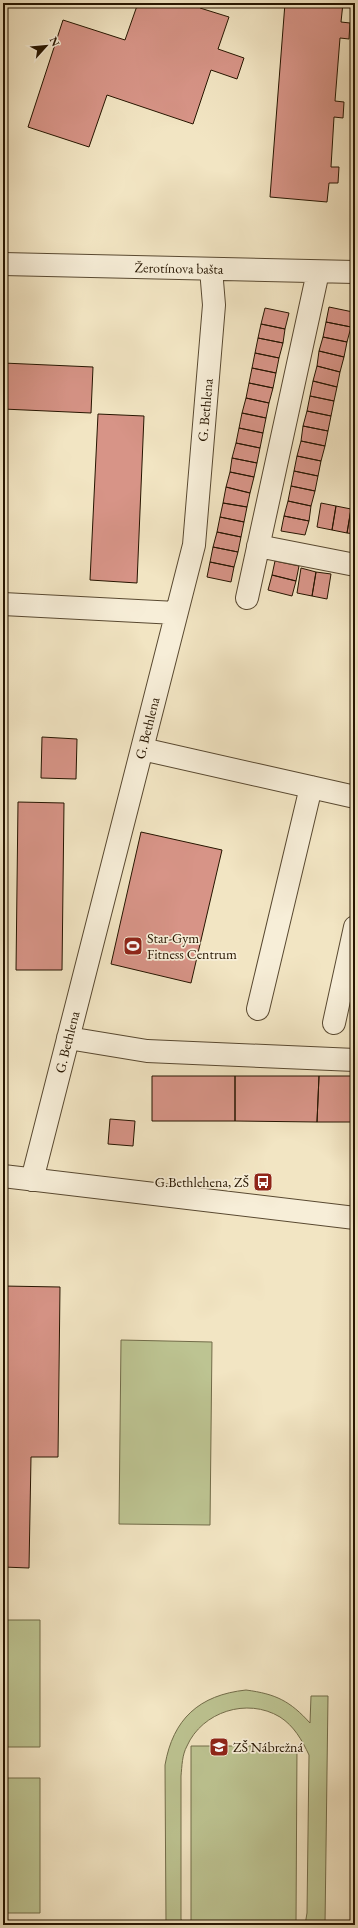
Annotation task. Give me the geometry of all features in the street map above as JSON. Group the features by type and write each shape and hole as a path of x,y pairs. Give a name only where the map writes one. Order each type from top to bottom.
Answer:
{"street":[{"name":"Žerotínova bašta","path":"3,264 355,272"},
{"name":"G. Bethlena","path":"32,1180 194,545 214,305 211,269"},
{"path":"247,598 318,272"},
{"path":"258,546 355,565"},
{"path":"3,604 176,614"},
{"path":"142,749 355,797"},
{"path":"258,1009 311,787"},
{"path":"334,1023 355,927"},
{"path":"68,1038 147,1051 355,1060"},
{"path":"3,1176 355,1218"}],"green space":[{"path":"121,1340 212,1342 210,1525 119,1524"},
{"path":"3,1620 40,1620 40,1747 3,1747"},
{"path":"246,1690 274,1696 282,1700 296,1709 310,1723 311,1696 328,1696 325,1925 305,1925 307,1913 309,1755 297,1734 280,1717 267,1711 254,1708 240,1708 227,1711 203,1724 194,1734 185,1749 182,1761 181,1776 181,1919 183,1925 166,1925 165,1765 169,1749 174,1735 182,1722 191,1712 215,1697"},
{"path":"191,1746 297,1746 296,1925 191,1925"},
{"path":"3,1778 40,1778 40,1913 3,1913"}],"building":[{"path":"138,3 202,3 200,8 229,17 218,49 244,58 237,79 211,70 193,124 107,95 89,147 28,127 63,20 125,40"},
{"path":"285,3 343,3 341,22 350,23 349,39 340,38 335,101 344,102 343,118 334,117 331,167 339,167 338,183 329,183 327,202 270,197"},
{"path":"329,307 353,312 351,327 326,322"},
{"path":"265,308 289,313 285,329 261,324"},
{"path":"326,322 351,327 347,342 323,337"},
{"path":"261,324 285,329 283,343 258,338"},
{"path":"323,337 347,342 344,357 319,351"},
{"path":"258,338 283,343 279,358 255,353"},
{"path":"319,351 344,357 340,372 317,366"},
{"path":"255,353 279,358 276,373 252,368"},
{"path":"3,363 93,367 91,413 3,409"},
{"path":"317,366 340,372 337,387 313,381"},
{"path":"252,368 276,373 273,388 249,383"},
{"path":"313,381 337,387 334,401 310,396"},
{"path":"249,383 273,388 269,403 246,398"},
{"path":"310,396 334,401 331,416 307,411"},
{"path":"246,398 269,403 266,418 242,413"},
{"path":"307,411 331,416 328,431 303,426"},
{"path":"242,413 266,418 263,433 239,428"},
{"path":"98,414 144,416 137,583 90,580"},
{"path":"303,426 328,431 325,446 301,441"},
{"path":"239,428 263,433 260,448 236,443"},
{"path":"301,441 325,446 321,461 297,456"},
{"path":"236,443 260,448 257,463 232,458"},
{"path":"297,456 321,461 318,476 294,471"},
{"path":"232,458 257,463 254,477 230,472"},
{"path":"294,471 318,476 315,491 291,486"},
{"path":"230,472 254,477 250,493 226,487"},
{"path":"291,486 315,491 311,506 288,501"},
{"path":"226,487 250,493 247,507 223,503"},
{"path":"288,501 311,506 309,521 284,516"},
{"path":"223,503 247,507 244,522 220,517"},
{"path":"321,503 336,506 332,530 317,527"},
{"path":"336,506 351,509 347,533 332,530"},
{"path":"351,509 355,510 355,534 347,533"},
{"path":"284,516 309,521 305,535 281,531"},
{"path":"220,517 244,522 241,537 217,532"},
{"path":"217,532 241,537 238,552 213,547"},
{"path":"213,547 238,552 234,567 210,562"},
{"path":"275,561 299,566 296,581 272,575"},
{"path":"210,562 234,567 231,582 207,577"},
{"path":"301,568 316,572 312,596 297,593"},
{"path":"316,572 331,574 327,599 312,596"},
{"path":"272,575 296,581 292,596 268,590"},
{"path":"42,737 77,739 76,779 41,778"},
{"path":"18,802 64,803 62,970 16,970"},
{"path":"141,832 222,850 191,983 111,964"},
{"path":"152,1076 235,1076 235,1121 152,1121"},
{"path":"235,1076 319,1076 317,1122 235,1121"},
{"path":"319,1076 355,1076 355,1122 317,1122"},
{"path":"110,1119 135,1121 133,1146 108,1144"},
{"path":"3,1286 60,1287 58,1457 31,1457 29,1568 3,1567"}],"place":[{"name":"Star-Gym Fitness Centrum","path":"133,946"},
{"name":"G.Bethlehena, ZŠ","path":"263,1182"},
{"name":"ZŠ Nábrežná","path":"219,1747"}]}
